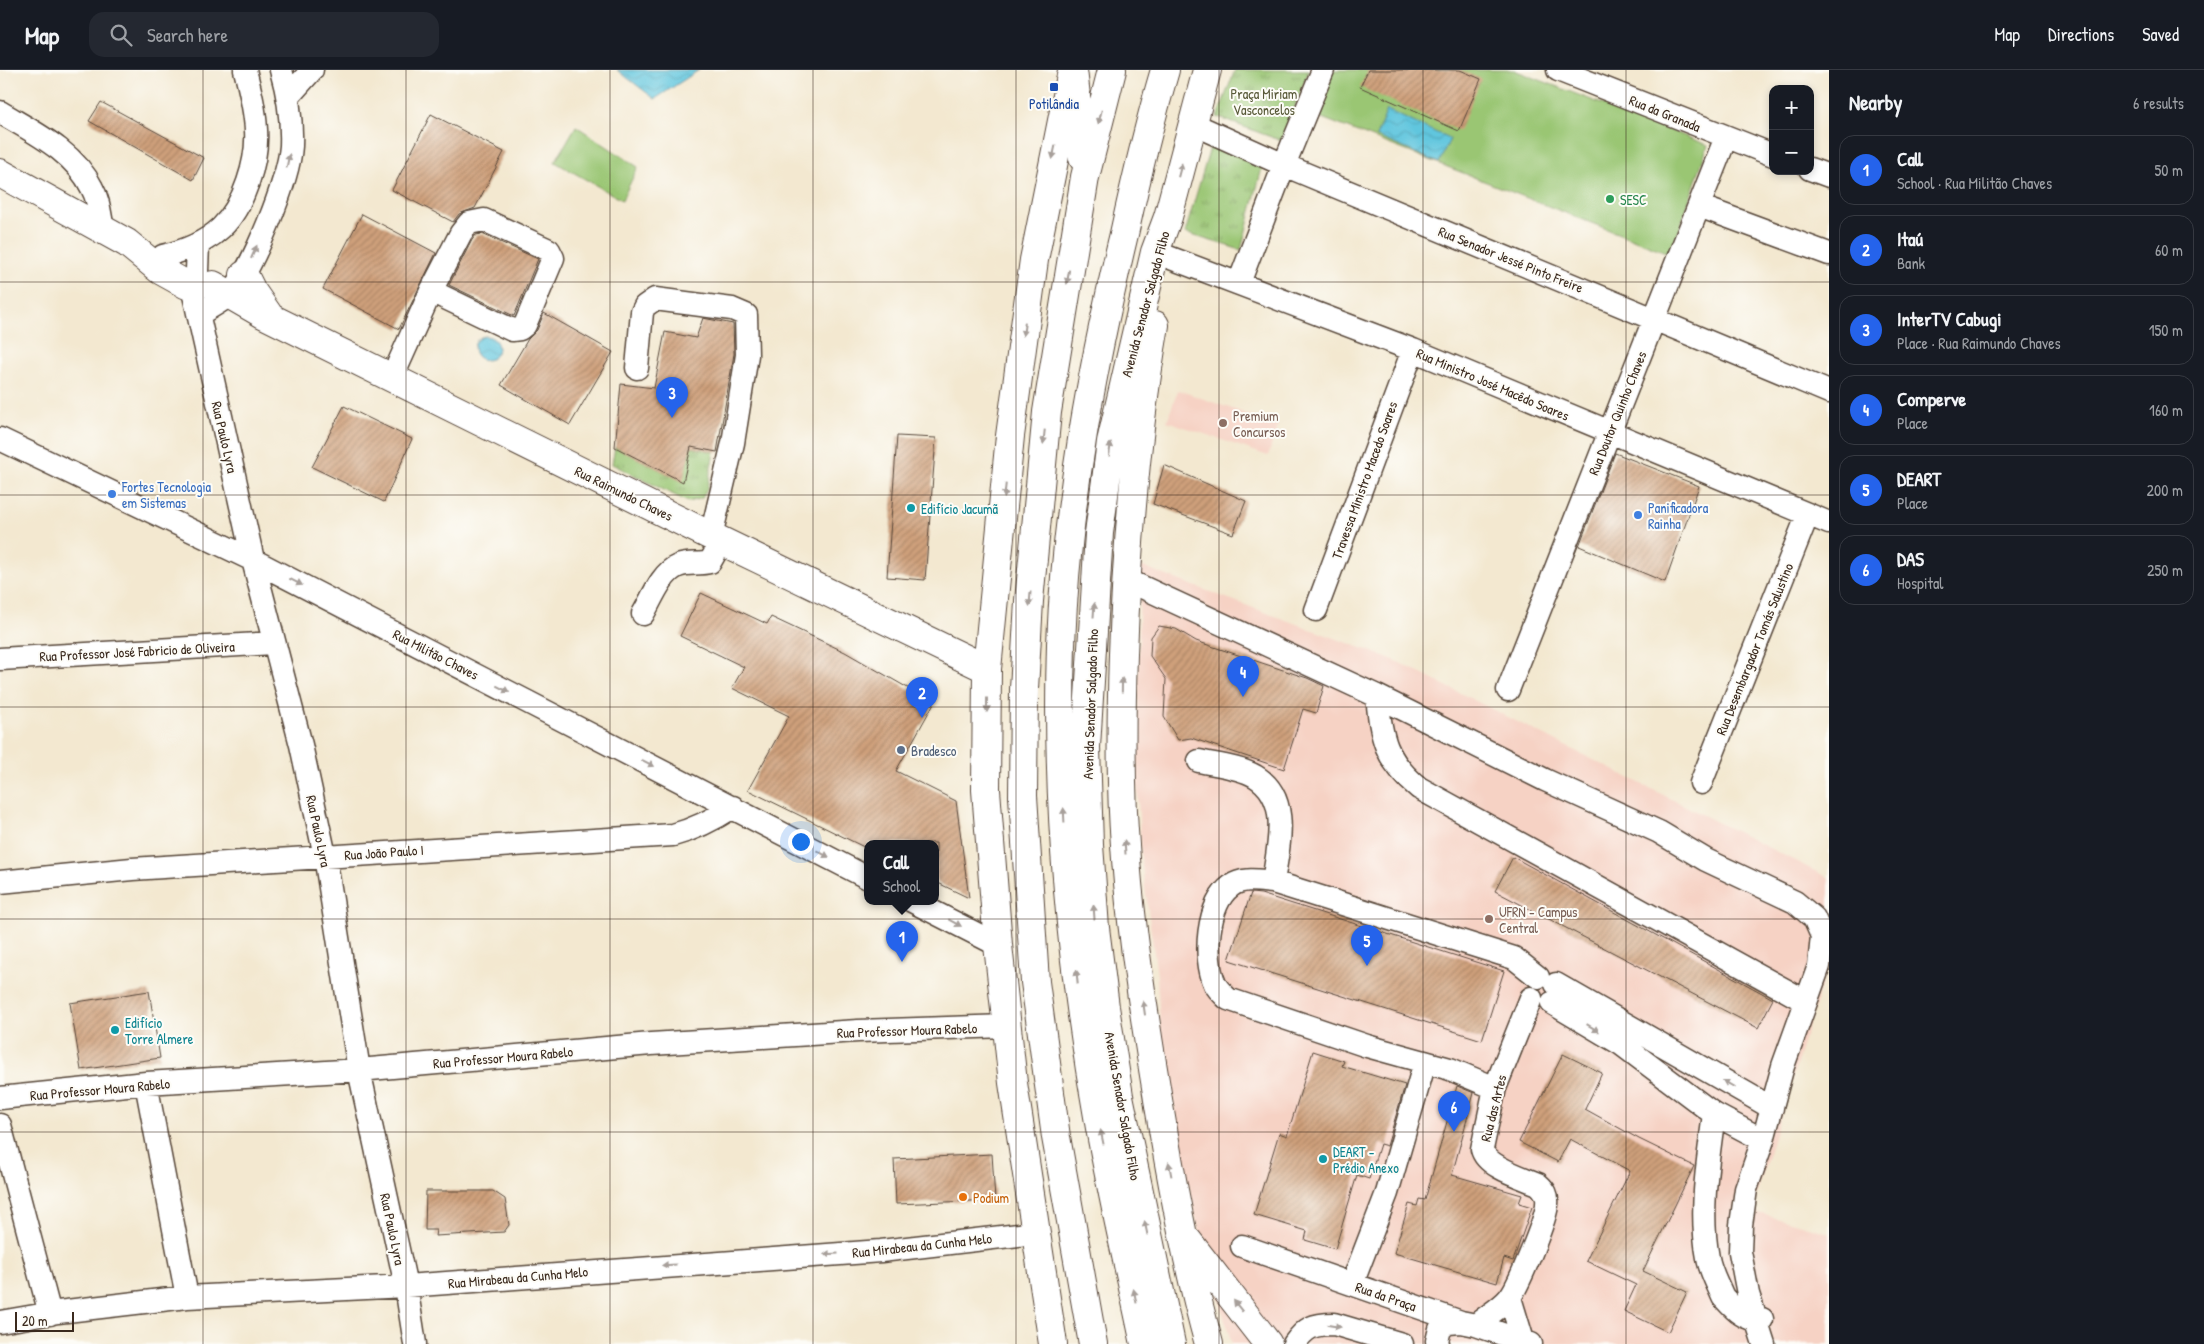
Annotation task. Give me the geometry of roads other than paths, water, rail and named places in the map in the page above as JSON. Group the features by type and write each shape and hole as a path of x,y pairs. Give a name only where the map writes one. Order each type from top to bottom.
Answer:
{"main road":[{"path":"1072,70 1085,177"},
{"path":"1053,1344 1013,1082 998,946 986,790 987,668 1010,436 1034,260 1072,70"},
{"path":"1093,1344 1056,1137 1035,982 1023,796 1024,690 1036,516 1047,412 1085,177 1112,70"},
{"name":"Avenida Senador Salgado Filho","path":"1145,1344 1100,1127 1079,995 1066,853 1061,763 1061,642 1069,544 1082,437 1109,294 1150,121 1165,70"},
{"name":"Avenida Senador Salgado Filho","path":"1171,1344 1119,1096 1105,1007 1095,928 1089,845 1086,747 1099,533 1111,442 1162,254 1168,217 1207,70"},
{"path":"0,173 126,242 163,256 208,292"},
{"path":"126,242 160,270 208,292"},
{"path":"1162,254 1139,436 1126,579 1121,759 1124,846 1164,1142 1209,1344"},
{"name":"Rua Raimundo Chaves","path":"208,292 252,291 267,316 716,539 987,668"},
{"path":"1183,1234 1268,1344"}],"street":[{"path":"163,256 198,244 221,228 232,214 243,194 256,148 253,102 244,70"},
{"path":"208,292 283,184 291,147 288,97 281,70"},
{"path":"288,97 312,70"},
{"path":"1239,283 1284,165 1324,70"},
{"name":"Rua da Granada","path":"1558,70 1769,153"},
{"path":"0,112 57,147 72,160 92,187 97,200 103,229"},
{"name":"Rua Senador Jessé Pinto Freire","path":"1193,124 1284,165 1829,392"},
{"name":"Rua Doutor Quinho Chaves","path":"1508,690 1726,137"},
{"path":"1814,170 1829,176"},
{"path":"1698,206 1829,254"},
{"path":"392,378 431,291 460,233 469,223 484,220 549,250 553,258 526,325 520,329 512,330 431,291"},
{"name":"Rua Paulo Lyra","path":"198,244 208,292 253,560 301,745 325,856 359,1070 406,1286 415,1344"},
{"name":"Rua Ministro José Macêdo Soares","path":"1162,254 1413,350 1609,433 1829,522"},
{"path":"637,368 642,312 649,301 655,299 732,309 746,315 747,355 716,539 710,562 701,565 678,566 669,571 643,614"},
{"name":"Travessa Ministro Macedo Soares","path":"1316,610 1413,350"},
{"name":"Rua Militão Chaves","path":"0,438 253,560 864,876"},
{"name":"Rua Desembargador Tomás Salustino","path":"1701,783 1808,514"},
{"path":"1126,579 1377,696 1546,780 1659,832 1706,860 1795,902 1814,918 1822,936 1819,966 1783,1066 1763,1140 1746,1189 1741,1225 1740,1252 1748,1294 1764,1344"},
{"name":"Rua Professor José Fabricio de Oliveira","path":"0,659 274,643"},
{"path":"1377,696 1380,728 1385,747 1404,775 1419,788 1805,1001"},
{"path":"1199,761 1254,776 1272,792 1278,804 1279,832 1273,882"},
{"name":"Rua João Paulo I","path":"0,882 132,869 673,835 708,823 733,807"},
{"path":"1495,1088 1450,1069 1367,1046 1228,999 1216,985 1210,960 1210,924 1218,902 1232,885 1246,880 1273,882 1514,958 1544,990 1628,1037 1772,1108"},
{"path":"920,905 998,946"},
{"name":"Rua das Artes","path":"1438,1344 1436,1341 1440,1329 1448,1323 1469,1324 1510,1298 1535,1244 1548,1203 1544,1189 1538,1184 1492,1164 1483,1154 1484,1139 1495,1088 1544,990"},
{"name":"Rua Professor Moura Rabelo","path":"0,1098 146,1084 359,1070 651,1044 858,1031 1007,1026"},
{"path":"1628,1037 1714,1114 1763,1140"},
{"path":"1352,1284 1387,1193 1425,1062"},
{"path":"146,1084 187,1297"},
{"path":"1714,1114 1706,1181 1705,1225 1708,1258 1723,1297 1756,1320 1780,1344"},
{"path":"0,1124 50,1314"},
{"name":"Rua Mirabeau da Cunha Melo","path":"0,1322 187,1297 406,1286 881,1250 1036,1233"},
{"name":"Rua da Praça","path":"1242,1246 1526,1343"},
{"path":"1510,1298 1526,1343"},
{"path":"1745,1344 1756,1320"},
{"path":"1294,1344 1304,1331 1313,1326 1323,1324 1334,1324 1402,1344"}],"water":[{"path":"617,70 699,70 655,99"},
{"path":"1387,110 1450,139 1439,163 1376,136"},
{"path":"486,336 494,340 498,348 494,356 486,360 478,356 474,348 478,340"}],"place":[{"name":"Potilândia","path":"1054,87"},
{"name":"SESC","path":"1610,199"},
{"name":"InterTV Cabugi","path":"672,418"},
{"name":"Premium Concursos","path":"1223,423"},
{"name":"Fortes Tecnologia em Sistemas","path":"112,494"},
{"name":"Edifício Jacumã","path":"911,508"},
{"name":"Panificadora Rainha","path":"1638,515"},
{"name":"Comperve","path":"1243,697"},
{"name":"Itaú","path":"922,718"},
{"name":"Bradesco","path":"901,750"},
{"name":"UFRN - Campus Central","path":"1489,919"},
{"name":"Call","path":"902,962"},
{"name":"DEART","path":"1367,966"},
{"name":"Edifício Torre Almere","path":"115,1030"},
{"name":"DAS","path":"1454,1132"},
{"name":"DEART - Prédio Anexo","path":"1323,1159"},
{"name":"Podium","path":"963,1197"}],"park label":[{"name":"Praça Miriam Vasconcelos","path":"1264,102"}]}
